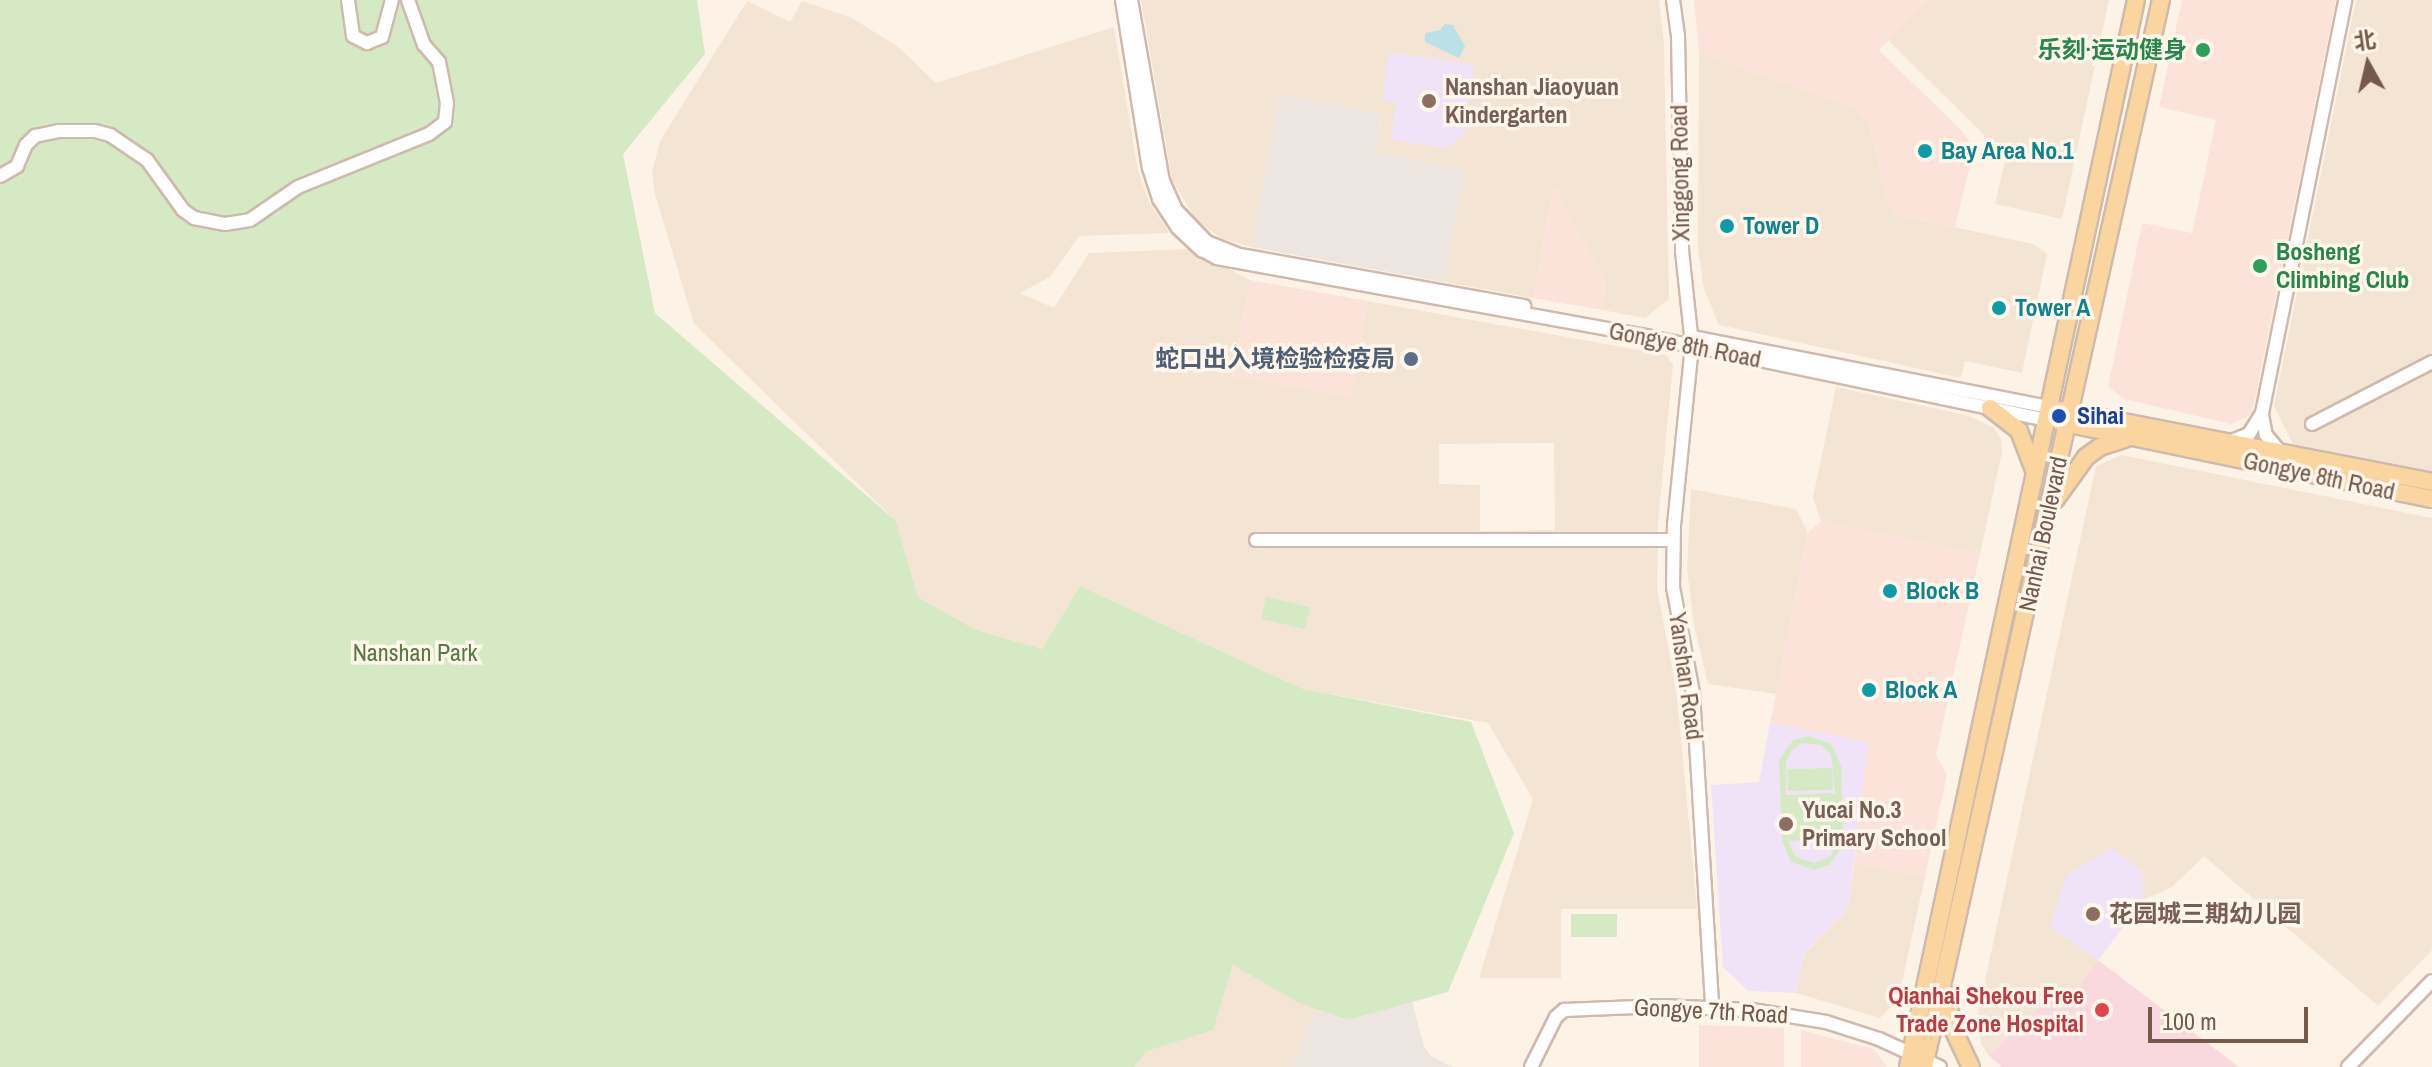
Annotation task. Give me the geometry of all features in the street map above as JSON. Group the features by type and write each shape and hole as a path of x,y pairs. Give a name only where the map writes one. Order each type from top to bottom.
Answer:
{"main road":[{"name":"Nanhai Boulevard","path":"1922,1063 2034,475 2136,0"},
{"name":"Nanhai Boulevard","path":"1922,1063 1946,974 2161,0"},
{"path":"1990,408 2006,418 2024,439 2034,475"},
{"name":"Gongye 8th Road","path":"2048,414 2226,443 2432,482"},
{"name":"Gongye 8th Road","path":"2069,418 2135,438 2432,499"},
{"path":"2048,512 2086,457 2108,443 2135,438"},
{"path":"1946,974 1952,1027 1971,1067"}],"street":[{"path":"348,0 353,36 367,43 382,37 392,0"},
{"path":"0,176 17,166 26,145 35,136 58,131 95,131 110,135 147,160 183,210 194,218 225,224 250,220 298,187 429,134 445,122 447,103 439,62 424,45 408,0"},
{"name":"Gongye 8th Road","path":"1122,0 1153,184 1168,216 1202,250 1239,264 1691,341 1990,408 2048,414"},
{"name":"Gongye 8th Road","path":"1131,0 1163,181 1176,210 1207,242 1240,255 1691,341 2048,414"},
{"name":"Xinggong Road","path":"1673,0 1678,36 1682,251 1691,341"},
{"path":"2226,443 2249,434 2262,413 2345,0"},
{"name":"Yanshan Road","path":"1691,341 1673,540 1673,587 1693,693 1712,1008"},
{"path":"2312,424 2432,362"},
{"path":"2262,413 2266,435 2281,453"},
{"path":"1256,540 1673,540"},
{"path":"2348,1067 2432,981"},
{"name":"Gongye 7th Road","path":"1531,1067 1556,1017 1569,1008 1712,1008 1776,1012 1826,1022 1922,1063"}],"shaded area":[{"path":"1141,0 1659,0 1664,43 1669,299 1645,318 1602,310 1606,284 1554,187 1533,298 1444,282 1465,170 1375,153 1382,115 1281,95 1251,247 1221,238 1196,220 1172,180"},
{"path":"1694,0 1928,0 1879,50 1963,132 1974,149 1955,227 1897,215 1886,196 1869,124 1851,106 1699,53"},
{"path":"1928,0 2109,0 2062,219 1995,204 2006,157 1888,40"},
{"path":"2182,0 2336,0 2252,414 2231,424 2124,399 2108,387 2142,223 2192,233 2216,120 2159,107"},
{"path":"2356,0 2432,0 2432,472 2293,444 2274,406"},
{"path":"747,1 790,22 802,1 852,18 897,46 936,83 1114,27 1138,171 1150,204 1170,233 1079,236 1050,277 1020,293 1054,308 1089,253 1191,249 1250,280 1232,376 1351,397 1368,301 1666,355 1673,365 1658,523 1657,588 1677,695 1697,909 1561,909 1561,978 1479,978 1533,799 1488,723 1303,689 1080,586 1042,649 976,630 918,597 896,521 694,324 655,194 652,173 660,141","holes":["1554,443 1555,530 1480,531 1480,485 1439,484 1439,444"]},
{"name":"Nanshan Jiaoyuan Kindergarten","path":"1389,52 1474,64 1464,134 1447,148 1391,140 1396,102 1382,100"},
{"path":"1699,53 1851,106 1869,124 1886,196 1897,215 2033,244 2047,254 2022,373 1965,361 1961,378 1719,325 1704,289 1698,249"},
{"path":"1280,95 1382,114 1375,153 1465,170 1444,282 1251,247"},
{"path":"1554,187 1606,284 1602,310 1533,298"},
{"path":"1250,280 1368,301 1351,398 1232,376"},
{"path":"1836,387 1966,415 1993,427 2001,439 2002,452 1980,554 1821,521 1813,498"},
{"path":"2122,455 2432,518 2432,950 2378,1006 2204,856 2172,887 2143,900 2069,999 2059,989 1989,1056 1981,1043 1978,1013 2096,466"},
{"path":"1691,489 1796,509 1808,533 1776,694 1708,684 1694,624 1687,570"},
{"path":"1821,521 1980,554 1936,755 1947,775 1925,877 1854,863 1867,742 1770,723 1808,533"},
{"name":"Yucai No.3 Primary School","path":"1770,723 1868,742 1848,909 1804,953 1796,993 1748,991 1723,967 1711,785 1759,782"},
{"name":"花园城三期幼儿园","path":"2111,847 2143,872 2143,900 2098,960 2050,927 2066,876"},
{"path":"1854,863 1925,877 1898,1000 1880,1018 1796,993 1804,954 1848,909"},
{"name":"Qianhai Shekou Free Trade Zone Hospital","path":"2098,960 2239,1067 2002,1067 1989,1056 2059,989 2070,998"},
{"path":"1233,965 1316,1009 1293,1067 1134,1067 1147,1051 1212,1030"},
{"path":"1412,1002 1424,1046 1431,1056 1453,1067 1293,1067 1316,1009 1348,1020"},
{"path":"1699,1025 1784,1028 1784,1067 1699,1067"},
{"path":"1801,1030 1874,1049 1887,1067 1801,1067"}],"green space":[{"name":"Nanshan Park","path":"0,0 697,0 705,54 623,154 655,313 896,521 918,597 976,630 1042,649 1080,586 1303,689 1471,722 1514,833 1448,992 1348,1020 1299,1003 1233,965 1213,1030 1147,1051 1134,1067 0,1067"},
{"path":"1266,597 1310,607 1305,629 1261,619"},
{"path":"1809,736 1831,744 1841,765 1843,846 1829,865 1814,870 1791,862 1782,841 1779,760 1793,740","holes":["1802,743 1821,745 1831,754 1835,793 1786,795 1786,761 1792,750","1837,838 1831,856 1814,863 1796,857 1788,841"]},
{"path":"1832,768 1833,790 1788,791 1787,769"},
{"path":"1571,914 1617,914 1617,937 1571,937"}],"water":[{"path":"1445,24 1453,25 1465,46 1459,58 1425,42 1425,33 1440,30"}],"place":[{"name":"乐刻·运动健身","path":"2203,50"},
{"name":"Nanshan Jiaoyuan Kindergarten","path":"1429,101"},
{"name":"Bay Area No.1","path":"1925,151"},
{"name":"Tower D","path":"1727,226"},
{"name":"Bosheng Climbing Club","path":"2260,266"},
{"name":"Tower A","path":"1999,308"},
{"name":"蛇口出入境检验检疫局","path":"1411,359"},
{"name":"Sihai","path":"2059,416"},
{"name":"Block B","path":"1890,591"},
{"name":"Block A","path":"1869,690"},
{"name":"Yucai No.3 Primary School","path":"1786,824"},
{"name":"花园城三期幼儿园","path":"2093,914"},
{"name":"Qianhai Shekou Free Trade Zone Hospital","path":"2102,1010"}]}
